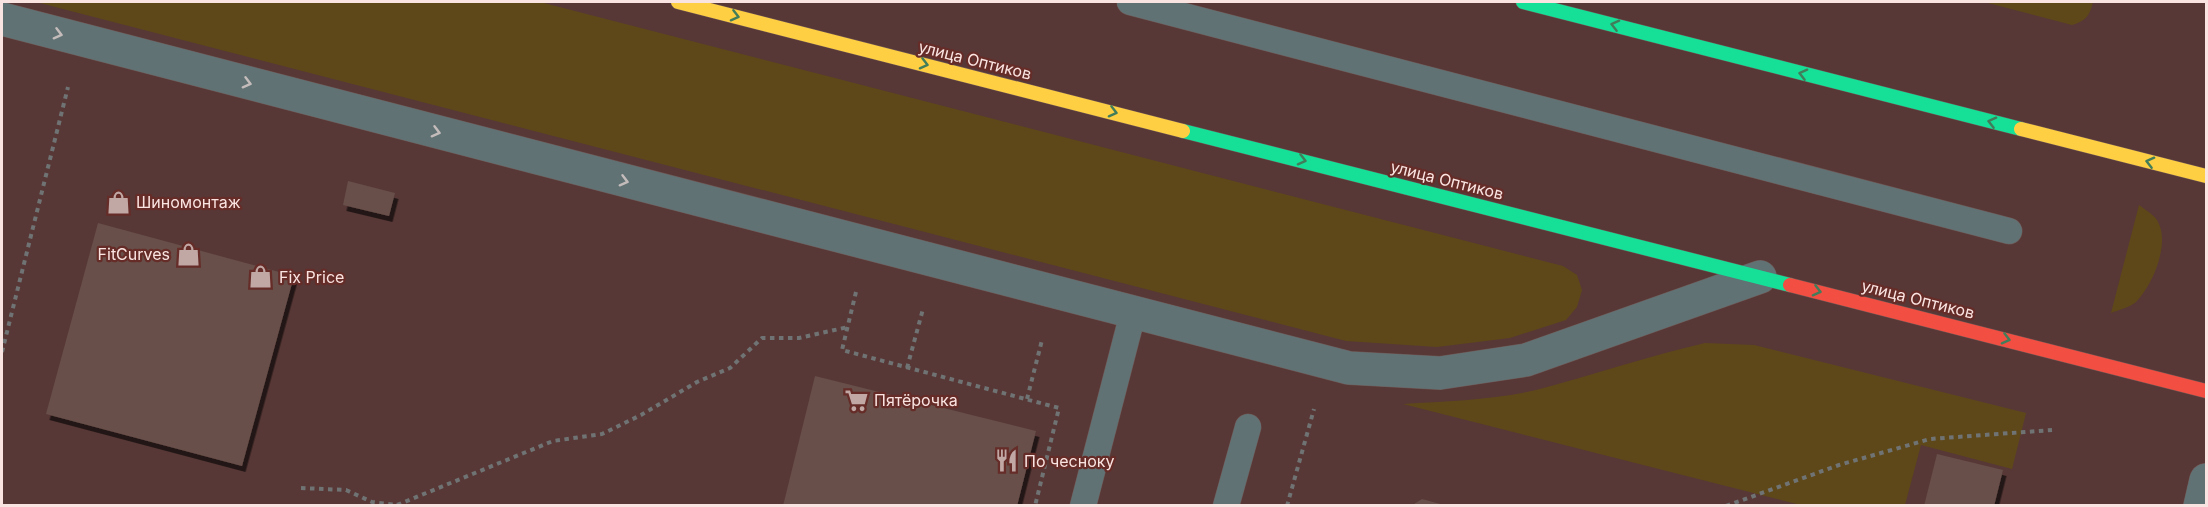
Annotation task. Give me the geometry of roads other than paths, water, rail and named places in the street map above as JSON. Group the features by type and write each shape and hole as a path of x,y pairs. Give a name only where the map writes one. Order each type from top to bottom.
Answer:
{"street":[{"name":"улица Оптиков","path":"678,2 2206,391"},
{"path":"1523,2 2206,176"},
{"path":"2,19 1349,368 1440,374 1526,360 1760,277"},
{"path":"2200,506 2206,480"}],"lane":[{"path":"1130,2 2009,231"},
{"path":"1083,506 1133,313"},
{"path":"1226,506 1248,427"}],"place":[{"name":"Шиномонтаж","path":"118,202"},
{"name":"FitCurves","path":"188,254"},
{"name":"Fix Price","path":"261,277"},
{"name":"Пятёрочка","path":"856,400"},
{"name":"По чесноку","path":"1006,461"}]}
